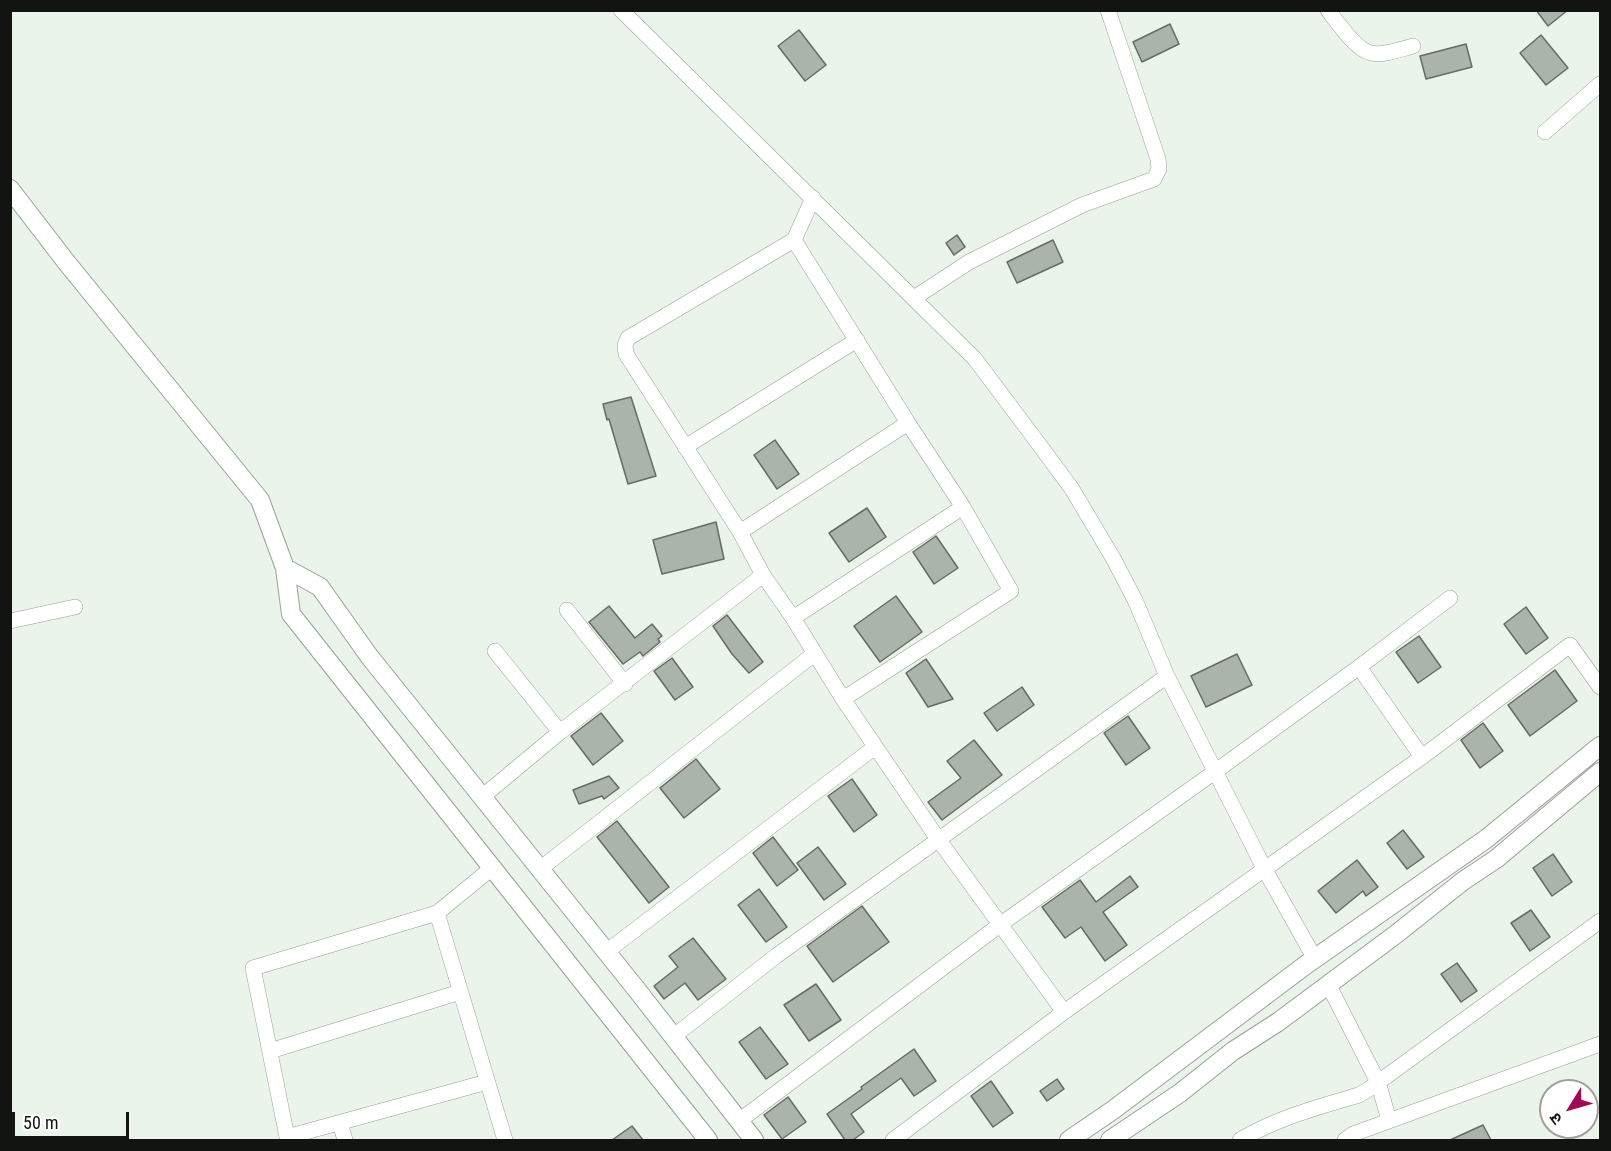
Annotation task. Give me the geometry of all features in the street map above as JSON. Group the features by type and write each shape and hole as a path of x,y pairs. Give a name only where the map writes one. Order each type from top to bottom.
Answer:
{"street":[{"path":"621,10 975,359 1072,489 1135,600 1167,676 1265,870 1315,959 1378,1082 1389,1120"},
{"path":"914,298 969,262 1072,210 1154,179 1159,169 1158,159 1108,10"},
{"path":"1328,10 1361,50 1373,54 1413,46"},
{"path":"1545,132 1600,84"},
{"path":"10,189 67,263 260,500 285,568 291,614 703,1134"},
{"path":"813,198 794,240 628,338 625,345 626,354 843,699 938,839 1064,1012"},
{"path":"794,240 963,507 1011,591 843,699"},
{"path":"685,447 856,340"},
{"path":"740,532 908,423"},
{"path":"793,618 963,507"},
{"path":"285,568 320,586 369,656 754,1140"},
{"path":"482,797 560,732 763,575"},
{"path":"739,1120 1001,924 1216,771 1450,598"},
{"path":"10,621 75,607"},
{"path":"567,610 625,684"},
{"path":"893,1140 1064,1012 1422,757 1570,645 1600,687"},
{"path":"495,651 560,732"},
{"path":"540,870 814,654"},
{"path":"1359,667 1422,757"},
{"path":"673,1037 776,956 1167,676"},
{"path":"1069,1140 1315,959 1486,839 1600,746"},
{"path":"606,952 875,747"},
{"path":"1110,1140 1278,1022 1395,935 1463,881 1496,859 1600,772"},
{"path":"487,1082 287,1137 252,968 437,914 492,868"},
{"path":"437,914 505,1140"},
{"path":"1240,1140 1260,1128 1290,1116 1359,1095 1600,921"},
{"path":"270,1051 460,992"},
{"path":"1345,1140 1353,1134 1389,1120 1600,1044"},
{"path":"340,1123 345,1140"}],"building":[{"path":"1536,10 1568,10 1548,26"},
{"path":"1170,24 1179,44 1142,62 1133,42"},
{"path":"799,30 826,65 805,81 778,46"},
{"path":"1541,35 1568,68 1546,85 1520,53"},
{"path":"1466,44 1472,67 1426,79 1420,56"},
{"path":"957,235 965,247 954,255 946,243"},
{"path":"1053,240 1063,262 1017,283 1007,262"},
{"path":"631,397 656,476 628,484 603,404"},
{"path":"775,440 799,474 777,489 754,455"},
{"path":"867,508 886,537 849,562 829,533"},
{"path":"716,522 724,559 662,574 653,540"},
{"path":"936,536 958,568 934,584 913,552"},
{"path":"896,596 922,632 880,662 854,626"},
{"path":"609,606 635,638 652,624 662,636 658,639 660,642 643,656 640,652 623,664 589,622"},
{"path":"1526,607 1548,638 1526,654 1504,624"},
{"path":"727,615 763,662 749,673 732,654 713,626"},
{"path":"1419,636 1441,667 1418,683 1396,652"},
{"path":"1237,654 1252,685 1206,707 1191,676"},
{"path":"672,658 693,687 675,700 654,671"},
{"path":"926,659 953,699 928,707 906,673"},
{"path":"1555,670 1577,701 1530,736 1508,705"},
{"path":"1022,687 1034,705 997,731 984,713"},
{"path":"601,713 623,741 593,765 571,736"},
{"path":"1128,716 1150,748 1126,765 1104,733"},
{"path":"1483,723 1503,751 1480,768 1461,740"},
{"path":"974,740 1002,775 942,820 928,802 961,778 947,761"},
{"path":"696,759 720,789 684,818 660,788"},
{"path":"609,776 619,788 604,799 602,796 579,804 573,790"},
{"path":"852,779 877,815 854,832 828,796"},
{"path":"617,821 669,887 649,903 597,837"},
{"path":"1403,830 1424,857 1407,869 1387,843"},
{"path":"773,837 798,870 777,886 753,853"},
{"path":"818,847 846,884 824,900 797,863"},
{"path":"1553,854 1572,882 1552,896 1533,868"},
{"path":"1357,860 1378,887 1366,896 1363,891 1336,913 1318,891"},
{"path":"1130,876 1138,887 1103,912 1127,945 1105,961 1081,927 1065,938 1042,907 1080,880 1096,902"},
{"path":"759,889 787,927 766,942 738,905"},
{"path":"862,906 889,942 833,982 807,946"},
{"path":"1531,910 1550,937 1530,951 1511,923"},
{"path":"693,938 726,979 698,1000 685,983 664,999 654,986 678,967 669,956"},
{"path":"1457,963 1477,991 1461,1002 1441,974"},
{"path":"816,984 841,1020 809,1041 784,1005"},
{"path":"760,1027 788,1064 766,1079 739,1042"},
{"path":"914,1049 936,1081 914,1096 901,1078 851,1114 864,1132 853,1140 845,1140 827,1114"},
{"path":"1057,1079 1064,1089 1047,1101 1040,1091"},
{"path":"991,1081 1013,1113 993,1127 971,1096"},
{"path":"788,1097 806,1122 782,1139 764,1115"},
{"path":"1483,1125 1491,1140 1450,1140"},
{"path":"632,1126 643,1140 612,1140"}]}
